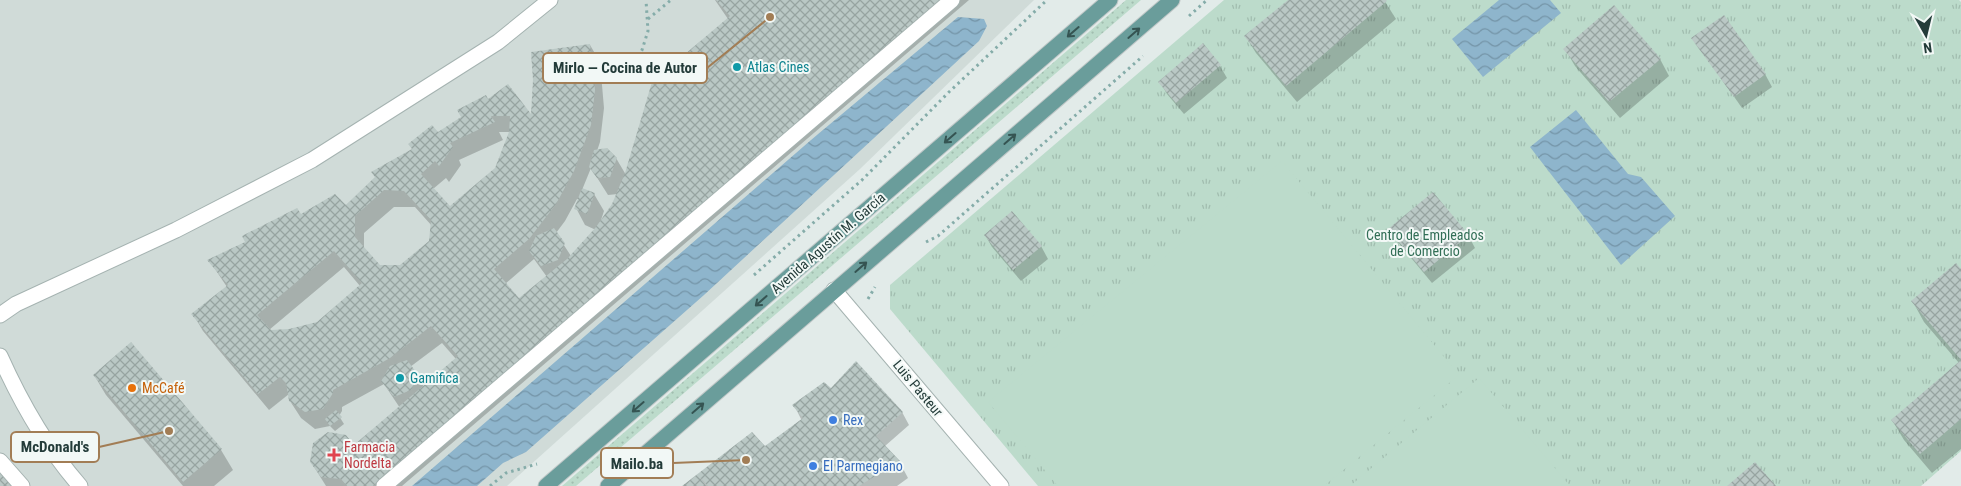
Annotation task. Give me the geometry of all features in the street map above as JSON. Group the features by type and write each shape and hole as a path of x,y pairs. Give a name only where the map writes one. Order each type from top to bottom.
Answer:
{"main road":[{"name":"Avenida Agustín M. García","path":"546,486 1110,0"},
{"path":"608,486 1172,0"}],"street":[{"path":"0,315 16,304 176,230 312,160 498,42 550,0"},
{"path":"384,486 952,0"},
{"name":"Luis Pasteur","path":"834,290 1001,486"},
{"path":"0,356 6,386 60,463 80,486"},
{"path":"0,461 22,486"}],"path":[{"path":"630,74 642,50 648,32 646,0"},
{"path":"648,19 671,0"},
{"path":"754,276 862,180 949,92 1047,0"},
{"path":"1185,20 1208,0"},
{"path":"925,243 938,236 1148,52"},
{"path":"866,303 877,282"},
{"path":"490,486 506,473 546,462"}],"shaded area":[{"path":"0,0 1034,0 860,169 507,486 0,486"}],"green space":[{"path":"1126,0 1141,0 576,486 562,486"},
{"name":"Centro de Empleados de Comercio","path":"1224,0 1959,0 1961,2 1961,451 1921,486 1038,486 890,309 890,285"},
{"path":"1282,161 1459,375 1324,486 1058,486 988,402"},
{"path":"1479,378 1570,486 1350,486"}],"water":[{"path":"1499,0 1550,0 1561,13 1483,77 1452,39"},
{"path":"958,17 984,19 987,26 979,41 704,295 526,452 503,463 477,486 412,486 811,140"},
{"path":"1576,110 1628,174 1641,177 1675,216 1621,265 1530,147"}],"building":[{"path":"716,0 940,0 373,486 347,486 341,479 321,477 310,462 313,443 328,432 346,435 354,445 458,356 431,326 390,358 333,390 323,409 305,412 289,401 286,383 280,377 258,394 191,314 228,285 207,260 245,242 242,236 297,208 301,214 335,194 346,205 375,177 371,172 412,149 408,144 432,125 438,132 461,117 457,110 486,95 488,99 508,84 531,114 533,80 531,52 590,44 595,90 591,125 574,171 556,204 529,239 494,269 519,298 567,259 596,227 612,204 625,173 652,82 730,16","holes":["491,116 510,116 509,132 495,168 450,206 421,174 435,161 439,166 453,147 450,143 495,122","384,190 404,191 431,220 429,241 400,265 380,265 355,237 355,216","334,251 362,283 317,322 289,329 271,330 257,315"]},
{"path":"1288,0 1387,1 1286,86 1244,36"},
{"path":"1614,5 1661,59 1609,102 1563,49"},
{"path":"1724,15 1766,74 1734,97 1691,38"},
{"path":"1203,43 1221,65 1176,103 1158,82"},
{"path":"607,148 617,158 610,177 597,178 589,167 594,150"},
{"path":"582,188 595,193 587,214 574,209"},
{"path":"1433,192 1469,235 1424,272 1388,229"},
{"path":"1012,211 1042,246 1013,270 984,235"},
{"path":"554,228 565,243 558,260 541,266 529,251 536,236"},
{"path":"1956,263 1961,269 1961,360 1911,301"},
{"path":"131,342 222,449 183,482 93,375"},
{"name":"Gamifica","path":"407,360 419,376 411,390 394,397 381,381 390,366"},
{"path":"1961,360 1961,419 1920,454 1891,420"},
{"path":"856,361 903,412 876,436 900,461 859,486 708,486 699,476 706,486 682,486 752,432 765,446 803,418 792,405 824,382 831,388"},
{"path":"336,410 342,417 330,426 325,419"},
{"path":"1755,462 1776,486 1727,486"},
{"path":"0,463 20,486 0,486"}],"place":[{"name":"Mirlo — Cocina de Autor","path":"770,17"},
{"name":"Atlas Cines","path":"737,67"},
{"name":"Gamifica","path":"400,378"},
{"name":"McCafé","path":"132,388"},
{"name":"Rex","path":"833,420"},
{"name":"McDonald's","path":"169,431"},
{"name":"Farmacia Nordelta","path":"334,455"},
{"name":"Mailo.ba","path":"746,460"},
{"name":"El Parmegiano","path":"813,466"}]}
